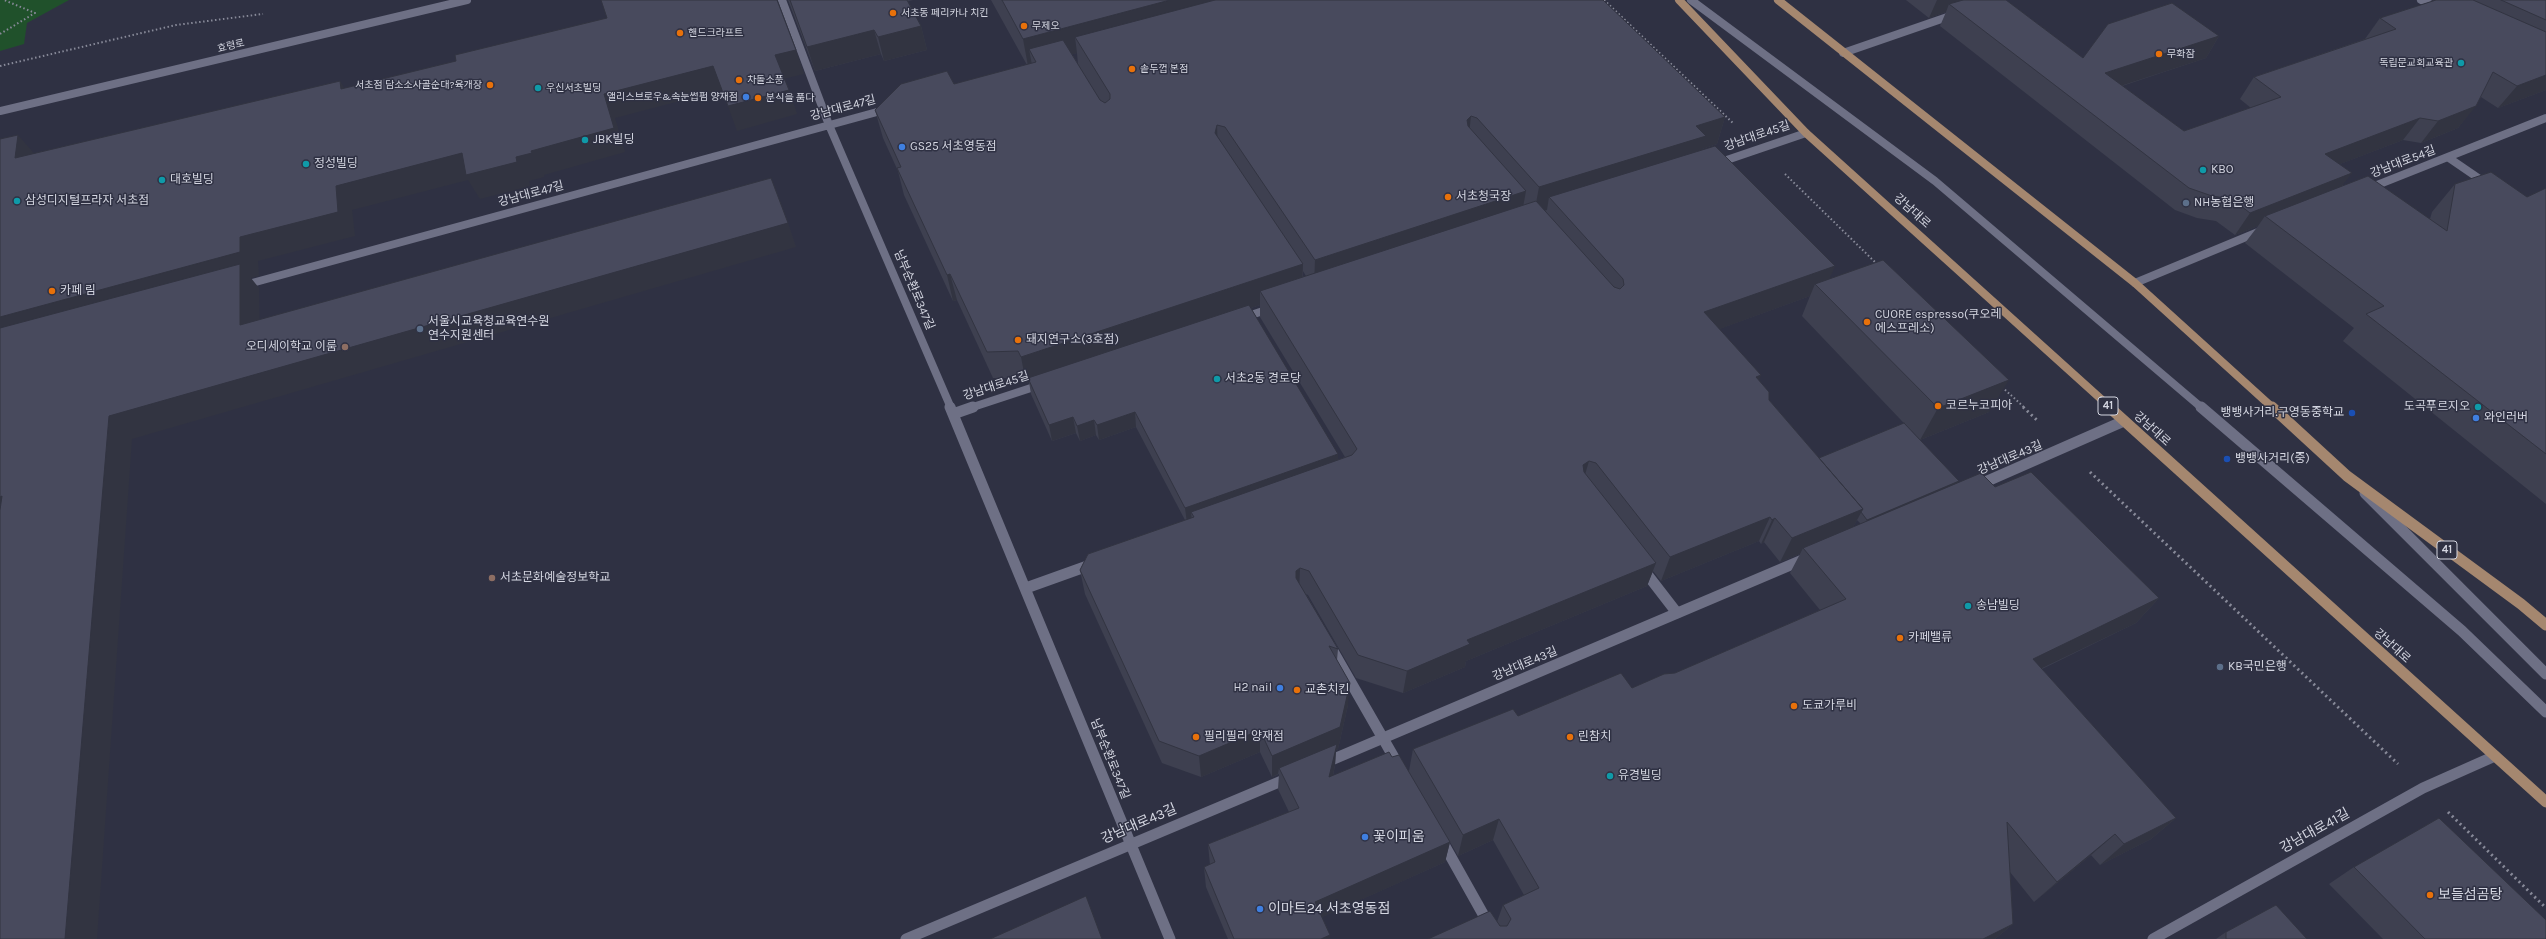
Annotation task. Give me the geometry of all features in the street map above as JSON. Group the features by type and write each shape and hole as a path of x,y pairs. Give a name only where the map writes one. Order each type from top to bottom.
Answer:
{"main road":[{"name":"강남대로","path":"1679,0 1806,133 2546,802"},
{"name":"41","path":"1778,0 1842,53 2135,283 2347,476 2521,604 2546,625"}],"street":[{"name":"효령로","path":"0,111 467,0"},
{"name":"남부순환로347길","path":"782,0 829,125 1026,588 1170,939"},
{"path":"1691,0 1935,181 2456,626 2546,712"},
{"path":"2422,0 2449,12"},
{"path":"1842,53 1962,12"},
{"name":"강남대로47길","path":"230,289 896,106"},
{"name":"강남대로54길","path":"2356,193 2449,158 2546,118"},
{"name":"강남대로45길","path":"1708,166 1806,133"},
{"path":"2449,158 2494,189"},
{"path":"2135,283 2270,227"},
{"path":"1230,323 1254,318 1282,305"},
{"name":"강남대로45길","path":"953,414 1050,382"},
{"name":"강남대로43길","path":"1963,492 2124,421"},
{"path":"2347,476 2546,674"},
{"name":"강남대로43길","path":"906,939 1817,554"},
{"path":"1635,558 1677,613"},
{"path":"1026,588 1101,561"},
{"path":"1325,638 1407,780"},
{"name":"강남대로41길","path":"2153,939 2423,788 2495,756"},
{"path":"1434,828 1497,939"}],"path":[{"path":"0,34 35,13 4,0"},
{"path":"0,66 176,24 267,14"}],"green space":[{"path":"0,0 69,0 27,23 24,44 0,51"}],"building":[{"path":"601,0 777,0 796,50 775,55 789,90 728,106 713,66 604,94 614,128 531,151 532,153 516,157 517,162 466,175 462,153 336,186 338,212 240,237 240,252 0,317 0,139 18,135 15,158 340,81 341,89 456,61 455,55 607,18"},
{"path":"790,0 907,0 921,26 878,37 874,30 807,47"},
{"path":"1002,0 1170,0 1023,39"},
{"path":"1215,0 1603,0 1725,117 1696,126 1706,136 1539,187 1477,118 1471,116 1467,120 1468,126 1526,191 1315,260 1225,127 1217,125 1215,133 1303,264 1021,357 1018,351 987,352 950,274 947,275 897,168 901,167 875,110 901,84 947,71 954,84 1036,62 1029,49 1063,40 1100,100 1105,103 1110,99 1110,94 1075,37"},
{"path":"1963,0 2006,0 2083,58 2108,24 2172,3 2219,36 2105,73 2184,131 2281,97 2254,77 2396,29 2380,18 2436,0 2473,0 2546,32 2546,75 2517,86 2493,72 2476,106 2438,121 2420,118 2325,154 2352,173 2250,213 2232,199 2212,196 2189,188 1949,4"},
{"path":"2501,0 2546,0 2546,20"},
{"path":"1715,146 1835,266 1704,312 1761,375 1756,377 1769,392 1769,400 1863,509 1792,538 1775,518 1772,520 1770,517 1670,557 1596,463 1589,461 1583,465 1584,472 1656,563 1467,640 1470,644 1407,671 1358,655 1309,571 1300,568 1296,571 1296,578 1338,649 1329,646 1350,683 1340,727 1272,756 1260,730 1199,756 1159,741 1080,570 1088,554 1194,517 1191,512 1352,455 1357,449 1260,291 1536,201 1614,287 1620,289 1624,285 1623,279 1549,197"},
{"path":"2491,172 2527,197 2546,188 2546,454 2366,314 2384,306 2265,216 2368,176 2447,231 2455,184"},
{"path":"771,178 788,223 109,416 65,939 0,939 0,510 2,496 0,497 0,328 240,264 240,325"},
{"path":"1883,260 2009,380 1938,408 1815,284"},
{"path":"1249,305 1338,454 1185,508 1135,412 1097,425 1094,420 1077,426 1073,417 1049,425 1028,378"},
{"path":"1904,423 1959,481 1867,520 1861,512 1863,509 1819,458"},
{"path":"2031,472 2159,598 2033,659 2176,818 2124,844 2115,834 2057,882 2007,822 2013,924 1983,939 1428,939 1490,911 1500,926 1507,926 1511,919 1503,905 1539,888 1499,819 1463,835 1413,749 1513,709 1518,716 1621,673 1632,688 1664,674 1675,673 1846,599 1803,548 1981,473 1995,487"},
{"path":"1337,744 1329,777 1389,752 1392,757 1399,755 1450,842 1315,902 1330,935 1321,939 1234,939 1204,867 1215,862 1208,844 1299,808 1279,768"},
{"path":"2439,818 2546,920 2546,939 2425,939 2354,867"},
{"path":"1086,896 1102,939 990,939"},
{"path":"2276,905 2307,939 2226,939 2226,932"}],"place":[{"name":"서초동 페리카나 치킨","path":"893,13"},
{"name":"무제오","path":"1024,26"},
{"name":"핸드크라프트","path":"680,33"},
{"name":"무화잠","path":"2159,54"},
{"name":"독립문교회교육관","path":"2461,63"},
{"name":"솥두껍 본점","path":"1132,69"},
{"name":"차돌소풍","path":"739,80"},
{"name":"서초점 담소소사골순대?육개장","path":"490,85"},
{"name":"우신서초빌딩","path":"538,88"},
{"name":"앨리스브로우&속눈썹펌 양재점","path":"746,97"},
{"name":"분식을 품다","path":"758,98"},
{"name":"JBK빌딩","path":"585,140"},
{"name":"GS25 서초영동점","path":"902,147"},
{"name":"정성빌딩","path":"306,164"},
{"name":"KBO","path":"2203,170"},
{"name":"대호빌딩","path":"162,180"},
{"name":"서초청국장","path":"1448,197"},
{"name":"삼성디지털프라자 서초점","path":"17,201"},
{"name":"NH농협은행","path":"2186,203"},
{"name":"카페 림","path":"52,291"},
{"name":"CUORE espresso(쿠오레 에스프레소)","path":"1867,322"},
{"name":"서울시교육청교육연수원 연수지원센터","path":"420,329"},
{"name":"돼지연구소(3호점)","path":"1018,340"},
{"name":"오디세이학교 이룸","path":"345,347"},
{"name":"서초2동 경로당","path":"1217,379"},
{"name":"코르누코피아","path":"1938,406"},
{"name":"도곡푸르지오","path":"2478,407"},
{"name":"뱅뱅사거리.구영동중학교","path":"2352,413"},
{"name":"와인러버","path":"2476,418"},
{"name":"뱅뱅사거리(중)","path":"2227,459"},
{"name":"서초문화예술정보학교","path":"492,578"},
{"name":"송남빌딩","path":"1968,606"},
{"name":"카페밸류","path":"1900,638"},
{"name":"KB국민은행","path":"2220,667"},
{"name":"H2 nail","path":"1280,688"},
{"name":"교촌치킨","path":"1297,690"},
{"name":"도쿄가루비","path":"1794,706"},
{"name":"필리필리 양재점","path":"1196,737"},
{"name":"린참치","path":"1570,737"},
{"name":"유경빌딩","path":"1610,776"},
{"name":"꽃이피움","path":"1365,837"},
{"name":"보들섬곰탕","path":"2430,895"},
{"name":"이마트24 서초영동점","path":"1260,909"}]}
